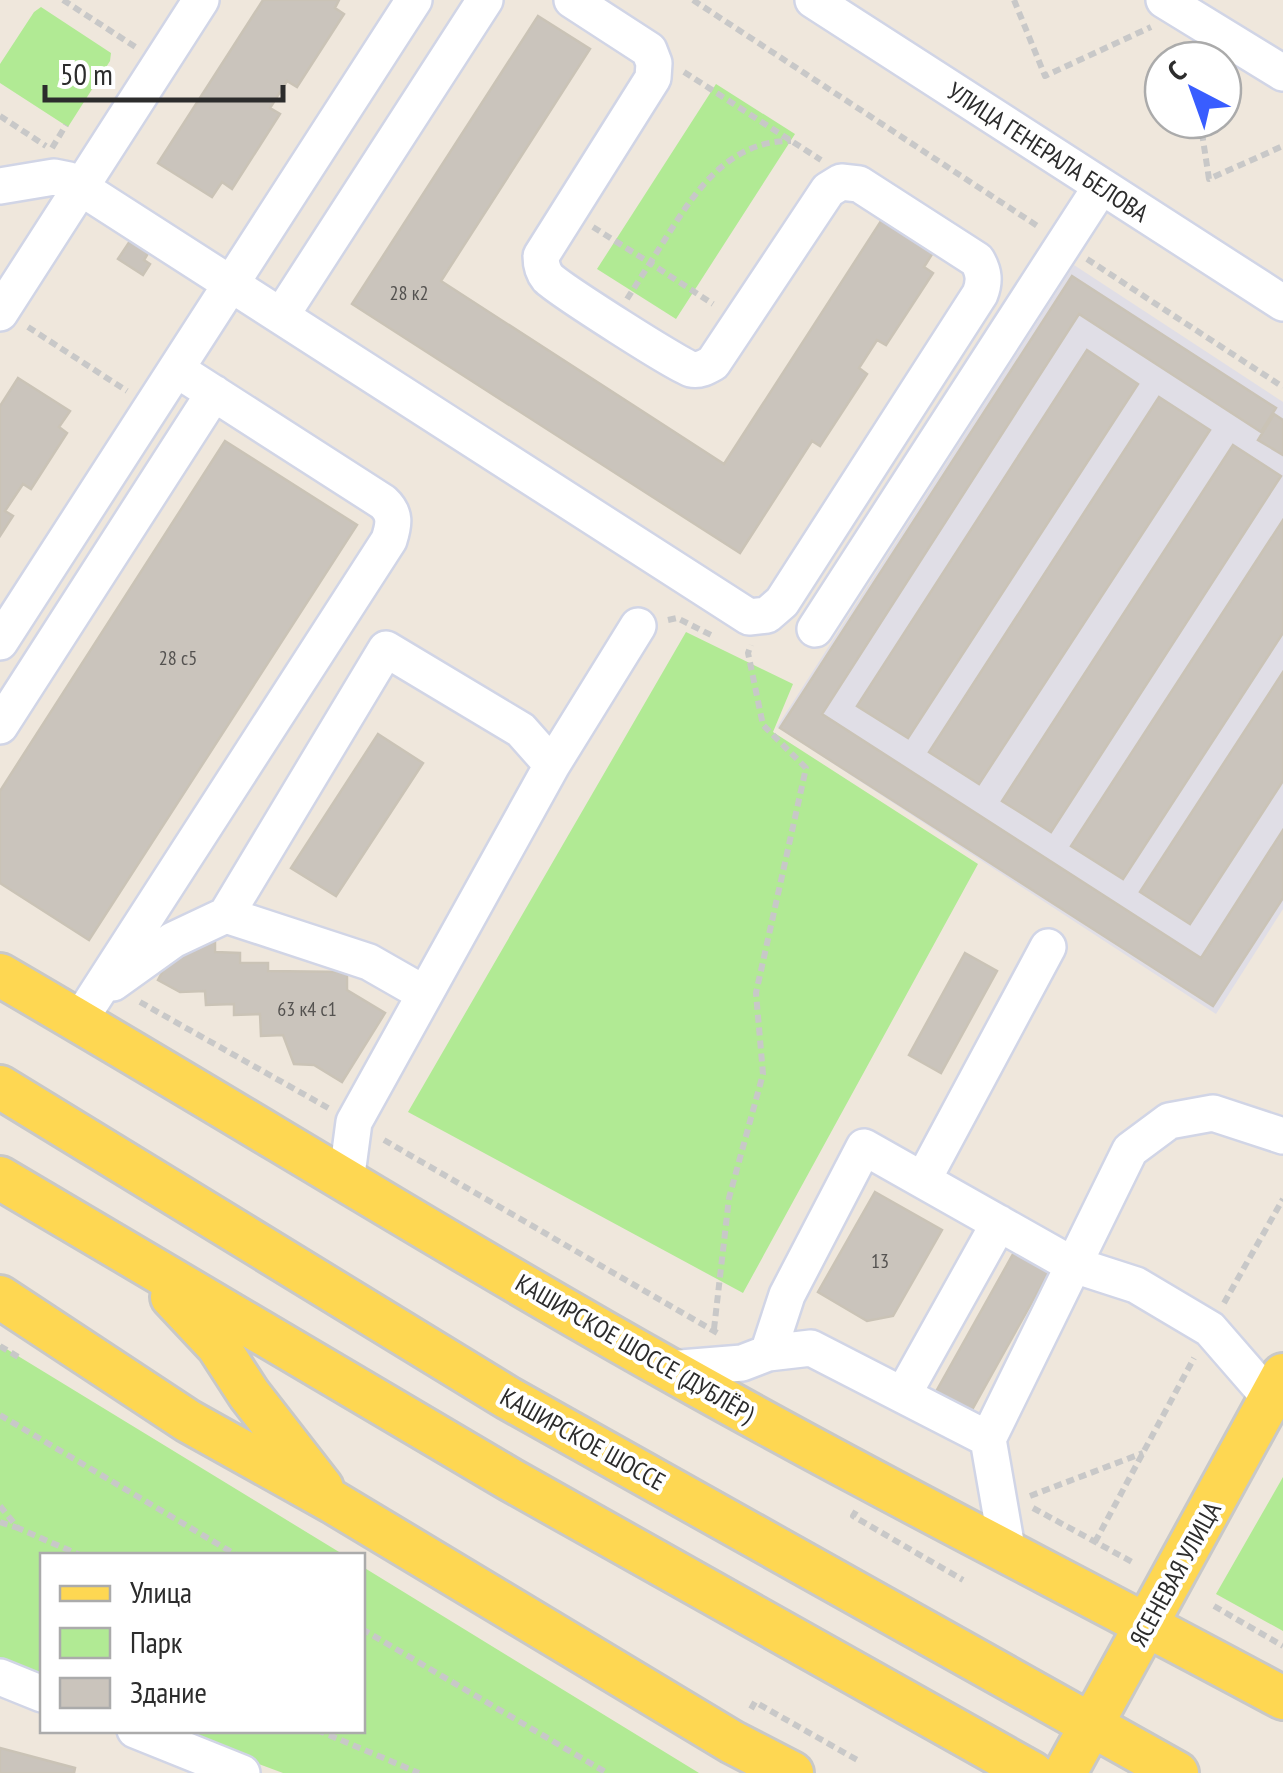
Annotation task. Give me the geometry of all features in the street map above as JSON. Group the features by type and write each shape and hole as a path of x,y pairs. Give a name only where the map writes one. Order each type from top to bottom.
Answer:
{"main road":[{"name":"КАШИРСКОЕ ШОССЕ (ДУБЛЁР)","path":"0,976 86,1011 346,1182 668,1369 1283,1698"},
{"name":"КАШИРСКОЕ ШОССЕ","path":"0,1087 508,1398 1176,1773"},
{"path":"0,1178 512,1480 1032,1773"},
{"path":"128,1255 218,1346 249,1394 333,1502"},
{"path":"0,1297 188,1421 333,1502 732,1742 792,1773"},
{"name":"ЯСЕНЕВАЯ УЛИЦА","path":"1066,1773 1277,1387"}],"street":[{"path":"1,312 201,0"},
{"path":"0,642 414,0"},
{"path":"281,316 485,0"},
{"path":"0,186 54,177 80,188 748,617 758,618 774,611 782,602 983,286 984,278 977,260 858,184 841,182 828,190 718,360 709,366 693,369 549,278 542,266 543,247 652,78 654,63 650,50 572,0"},
{"name":"УЛИЦА ГЕНЕРАЛА БЕЛОВА","path":"813,0 1283,304"},
{"path":"1174,6 1283,74"},
{"path":"815,629 1100,188"},
{"path":"86,1011 389,540 394,525 392,512 383,502 176,369"},
{"path":"0,726 227,402"},
{"path":"346,1182 354,1122 552,765 638,626"},
{"path":"86,1011 130,970 173,940 226,915 386,649 521,730 552,765"},
{"path":"226,915 370,962 425,994"},
{"path":"923,1180 1048,947"},
{"path":"1008,1554 988,1439 1130,1150 1169,1122 1213,1113 1283,1136"},
{"path":"755,1358 864,1147 1072,1264 1136,1285 1210,1328 1277,1387"},
{"path":"904,1393 998,1222"},
{"path":"668,1369 810,1348 988,1439"},
{"path":"0,1677 40,1693"},
{"path":"142,1733 242,1773"}],"path":[{"path":"62,0 160,63"},
{"path":"694,0 1283,387"},
{"path":"1014,0 1044,76 1174,6"},
{"path":"650,50 858,184"},
{"path":"51,149 66,125"},
{"path":"1203,140 1209,179 1283,146"},
{"path":"613,321 710,176 747,150 772,141 791,141"},
{"path":"567,210 742,322"},
{"path":"1,312 151,407"},
{"path":"638,626 677,618 713,636"},
{"path":"714,1329 729,1198 763,1074 756,994 806,768 764,725 748,653 730,644"},
{"path":"1096,1542 1283,1199"},
{"path":"0,1415 233,1553"},
{"path":"1134,1563 1019,1500 1144,1453"},
{"path":"0,1506 18,1528"},
{"path":"0,1522 75,1553"},
{"path":"910,1549 963,1580"},
{"path":"1214,1606 1283,1646"},
{"path":"365,1631 607,1773"},
{"path":"752,1709 755,1702 858,1761"},
{"path":"324,1733 418,1773"}],"shaded area":[{"path":"1074,265 1283,402 1283,909 1216,1014 777,727"}],"green space":[{"path":"41,7 111,53 110,61 68,127 0,83 0,64"},
{"path":"716,84 795,134 676,319 597,269"},
{"path":"686,632 793,684 773,732 978,864 743,1293 408,1112"},
{"path":"0,1345 341,1553 40,1553 40,1683 0,1666"},
{"path":"1283,1477 1283,1631 1216,1594"},
{"path":"365,1568 699,1773 283,1773 174,1733 365,1733"}],"building":[{"path":"263,0 339,0 335,8 344,14 297,87 287,81 270,108 280,114 232,189 222,182 212,197 158,163"},
{"path":"538,16 590,49 441,281 724,464 883,218 934,251 924,267 933,273 886,345 877,340 859,368 867,374 820,446 812,441 740,553 352,304"},
{"path":"132,238 150,250 144,260 150,264 143,275 118,259"},
{"path":"1072,276 1276,408 1261,432 1079,314 822,714 1201,958 1283,830 1283,898 1213,1006 780,728"},
{"path":"1087,350 1138,384 908,738 857,706"},
{"path":"18,378 70,411 59,427 67,433 31,489 23,484 5,511 13,516 0,536 0,406"},
{"path":"1159,397 1210,430 979,784 929,752"},
{"path":"1274,414 1283,420 1283,455 1258,440"},
{"path":"225,441 357,525 89,940 0,883 0,791"},
{"path":"1233,445 1281,476 1051,832 1002,801"},
{"path":"1283,520 1283,633 1123,879 1071,846"},
{"path":"1283,672 1283,781 1190,924 1140,892"},
{"path":"378,734 423,763 336,896 291,868"},
{"path":"179,941 215,942 215,952 240,953 240,963 268,963 268,971 347,972 347,990 385,1013 342,1082 314,1065 294,1064 283,1035 261,1036 260,1014 234,1015 234,1004 206,1005 205,991 180,992 158,980"},
{"path":"965,953 997,971 941,1073 909,1055"},
{"path":"875,1192 942,1230 893,1316 867,1321 818,1292"},
{"path":"1017,1247 1052,1266 968,1417 933,1397"},
{"path":"0,1748 75,1768 74,1773 0,1773"}]}
